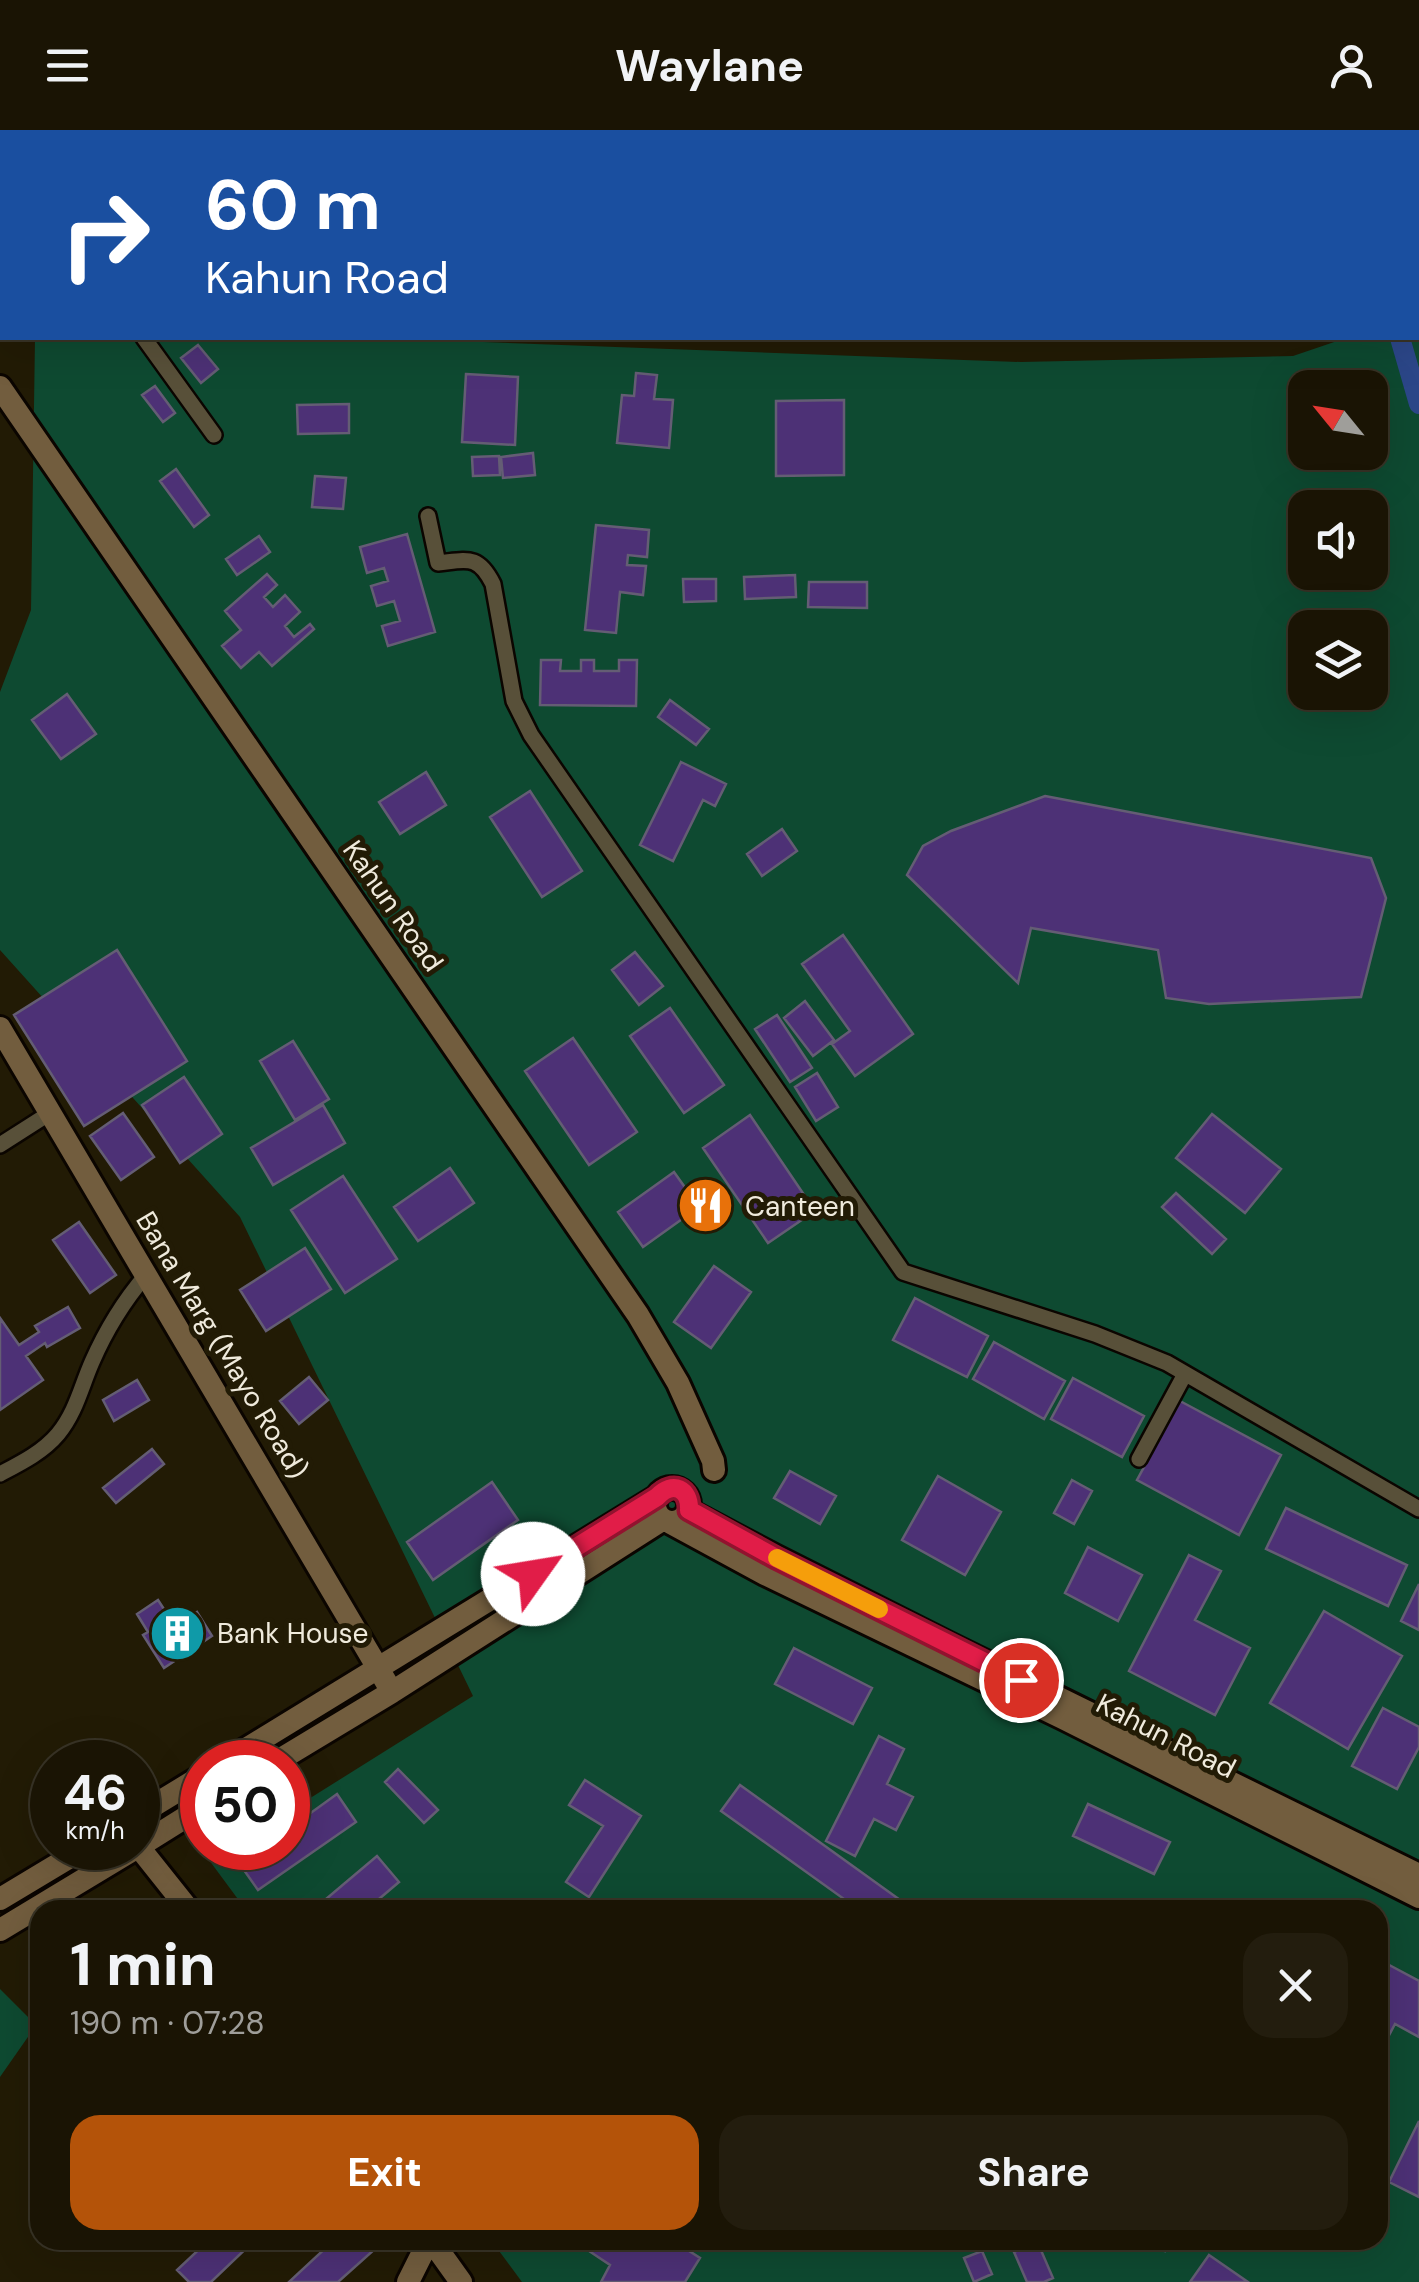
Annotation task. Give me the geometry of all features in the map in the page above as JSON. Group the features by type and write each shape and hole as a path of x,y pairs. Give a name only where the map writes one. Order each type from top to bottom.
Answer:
{"street":[{"path":"145,340 214,435"},
{"name":"Kahun Road","path":"2,395 647,1328 678,1383 713,1461 714,1470 674,1507"},
{"path":"428,516 438,564 469,560 486,569 514,701 531,735 903,1272 1095,1334 1167,1363 1419,1510"},
{"name":"Bana Marg (Mayo Road)","path":"0,1028 392,1692"},
{"path":"0,1145 50,1113"},
{"path":"0,1474 31,1458 57,1435 75,1408 109,1328 146,1275"},
{"path":"1139,1459 1185,1374"},
{"path":"261,1740 378,1669 674,1507"},
{"path":"310,1741 674,1507"},
{"name":"Kahun Road","path":"674,1507 1419,1874"},
{"name":"Kahun Road","path":"674,1507 765,1574 1419,1897"},
{"path":"0,1899 48,1870"},
{"path":"50,1900 99,1870"},
{"path":"156,1870 181,1900"},
{"path":"0,1930 30,1912"},
{"path":"408,2282 425,2250"},
{"path":"437,2250 460,2282"},
{"path":"420,2282 446,2262"}],"green space":[{"path":"35,340 428,340 1021,362 1293,356 1340,340 1419,340 1419,2282 522,2282 498,2250 1388,2250 1388,1900 239,1900 216,1870 310,1870 310,1798 473,1696 240,1217 0,950 0,692 31,610"},
{"path":"0,1989 30,2019 30,2034 0,2077"}],"building":[{"path":"198,345 218,369 201,383 181,358"},
{"path":"636,373 657,375 654,399 673,400 669,448 617,443 622,395 634,396"},
{"path":"466,374 518,377 515,445 462,442"},
{"path":"155,386 175,413 163,422 142,395"},
{"path":"844,400 844,475 776,476 776,401"},
{"path":"349,404 349,433 298,434 297,405"},
{"path":"533,453 535,475 503,478 501,457"},
{"path":"499,456 500,475 473,476 472,457"},
{"path":"176,469 209,515 194,527 160,481"},
{"path":"315,476 346,478 343,509 312,507"},
{"path":"596,525 649,530 647,557 628,555 627,565 646,566 643,595 620,592 616,633 585,630"},
{"path":"407,534 435,632 388,646 382,626 400,621 394,601 377,606 371,586 388,581 384,568 367,573 360,547"},
{"path":"259,536 270,552 237,575 226,559"},
{"path":"267,574 277,585 264,597 273,607 285,595 300,612 285,626 294,637 310,624 314,629 272,666 259,652 241,668 222,646 241,630 225,611"},
{"path":"795,575 796,597 745,599 744,577"},
{"path":"683,579 716,579 716,601 684,602"},
{"path":"809,582 867,582 867,608 808,607"},
{"path":"541,660 561,660 560,671 581,671 581,660 594,660 594,671 619,671 619,660 637,660 636,706 540,705"},
{"path":"67,694 96,734 61,759 32,720"},
{"path":"670,700 709,729 696,745 658,717"},
{"path":"681,762 726,784 715,806 703,800 673,861 640,845"},
{"path":"426,772 446,805 400,834 379,802"},
{"path":"530,791 582,871 542,897 490,817"},
{"path":"1045,796 1371,858 1386,898 1361,997 1209,1004 1166,998 1158,950 1031,928 1018,983 907,875 923,846 951,831"},
{"path":"782,829 797,851 762,876 747,854"},
{"path":"843,935 913,1034 855,1076 832,1044 850,1031 802,964"},
{"path":"117,950 187,1061 84,1126 14,1015"},
{"path":"635,952 663,986 639,1005 612,970"},
{"path":"805,1001 834,1040 813,1056 784,1018"},
{"path":"670,1008 724,1085 684,1113 630,1036"},
{"path":"777,1015 812,1068 790,1082 755,1029"},
{"path":"573,1038 637,1132 589,1165 525,1071"},
{"path":"293,1041 329,1099 295,1120 260,1061"},
{"path":"817,1073 838,1107 816,1121 795,1087"},
{"path":"184,1077 222,1134 180,1163 142,1105"},
{"path":"323,1105 345,1143 273,1185 251,1148"},
{"path":"123,1113 154,1157 121,1180 90,1136"},
{"path":"1212,1114 1281,1169 1245,1213 1176,1158"},
{"path":"750,1115 815,1211 768,1243 703,1148"},
{"path":"450,1168 474,1203 418,1241 394,1207"},
{"path":"674,1172 699,1207 643,1247 618,1212"},
{"path":"343,1176 397,1259 345,1293 291,1210"},
{"path":"1176,1193 1226,1239 1212,1254 1162,1207"},
{"path":"79,1222 116,1275 90,1293 53,1240"},
{"path":"305,1248 331,1289 266,1331 240,1290"},
{"path":"714,1266 751,1292 711,1348 674,1322"},
{"path":"915,1298 988,1336 967,1377 893,1340"},
{"path":"68,1307 80,1328 26,1356 43,1380 0,1410 0,1318 19,1345 39,1332 35,1326"},
{"path":"994,1342 1065,1381 1044,1419 973,1379"},
{"path":"309,1377 328,1400 299,1424 280,1401"},
{"path":"1073,1378 1144,1416 1122,1457 1051,1419"},
{"path":"137,1380 149,1400 114,1421 103,1400"},
{"path":"1180,1401 1281,1455 1239,1535 1137,1480"},
{"path":"152,1449 164,1464 116,1503 103,1488"},
{"path":"790,1471 836,1496 820,1524 774,1498"},
{"path":"938,1476 1001,1512 965,1575 902,1540"},
{"path":"1072,1480 1092,1491 1074,1524 1054,1513"},
{"path":"492,1482 518,1520 433,1580 407,1542"},
{"path":"1286,1508 1407,1565 1388,1606 1266,1549"},
{"path":"1088,1547 1142,1575 1118,1621 1065,1593"},
{"path":"1189,1555 1221,1571 1195,1620 1250,1648 1215,1715 1129,1671"},
{"path":"1419,1584 1419,1630 1401,1621"},
{"name":"Bank House","path":"158,1600 175,1626 197,1612 212,1636 164,1668 143,1635 148,1632 137,1614"},
{"path":"1324,1611 1402,1656 1348,1749 1270,1703"},
{"path":"794,1648 872,1688 853,1724 775,1684"},
{"path":"1383,1708 1419,1727 1419,1747 1397,1789 1352,1766"},
{"path":"879,1736 904,1749 887,1784 913,1797 896,1830 874,1819 855,1856 826,1841"},
{"path":"398,1769 438,1810 424,1823 385,1782"},
{"path":"585,1780 641,1816 589,1897 566,1882 603,1826 569,1805"},
{"path":"740,1785 900,1900 845,1900 721,1811"},
{"path":"337,1794 356,1822 310,1854 310,1813"},
{"path":"1088,1804 1170,1842 1154,1874 1073,1836"},
{"path":"377,1856 399,1882 378,1900 325,1900"},
{"path":"244,1870 287,1870 258,1890"},
{"path":"1388,1964 1419,1981 1419,2037 1395,2024 1388,2037"},
{"path":"1419,2121 1419,2197 1389,2182"},
{"path":"198,2250 245,2250 211,2282 189,2282 177,2270"},
{"path":"324,2250 374,2250 338,2282 289,2282"},
{"path":"588,2250 688,2250 700,2258 685,2282 601,2282 610,2265"},
{"path":"1041,2250 1053,2278 1027,2282 1014,2252"},
{"path":"982,2251 992,2274 974,2282 964,2258"},
{"path":"1209,2255 1248,2282 1190,2282"}],"waterway":[{"path":"1401,340 1419,404"}],"slow traffic":[{"path":"777,1558 879,1609"}],"place":[{"name":"Canteen","path":"706,1206"},
{"name":"Bank House","path":"178,1633"}],"route":[{"path":"533,1574 666,1489 677,1488 689,1499 689,1510 776,1558 1021,1680"}]}
